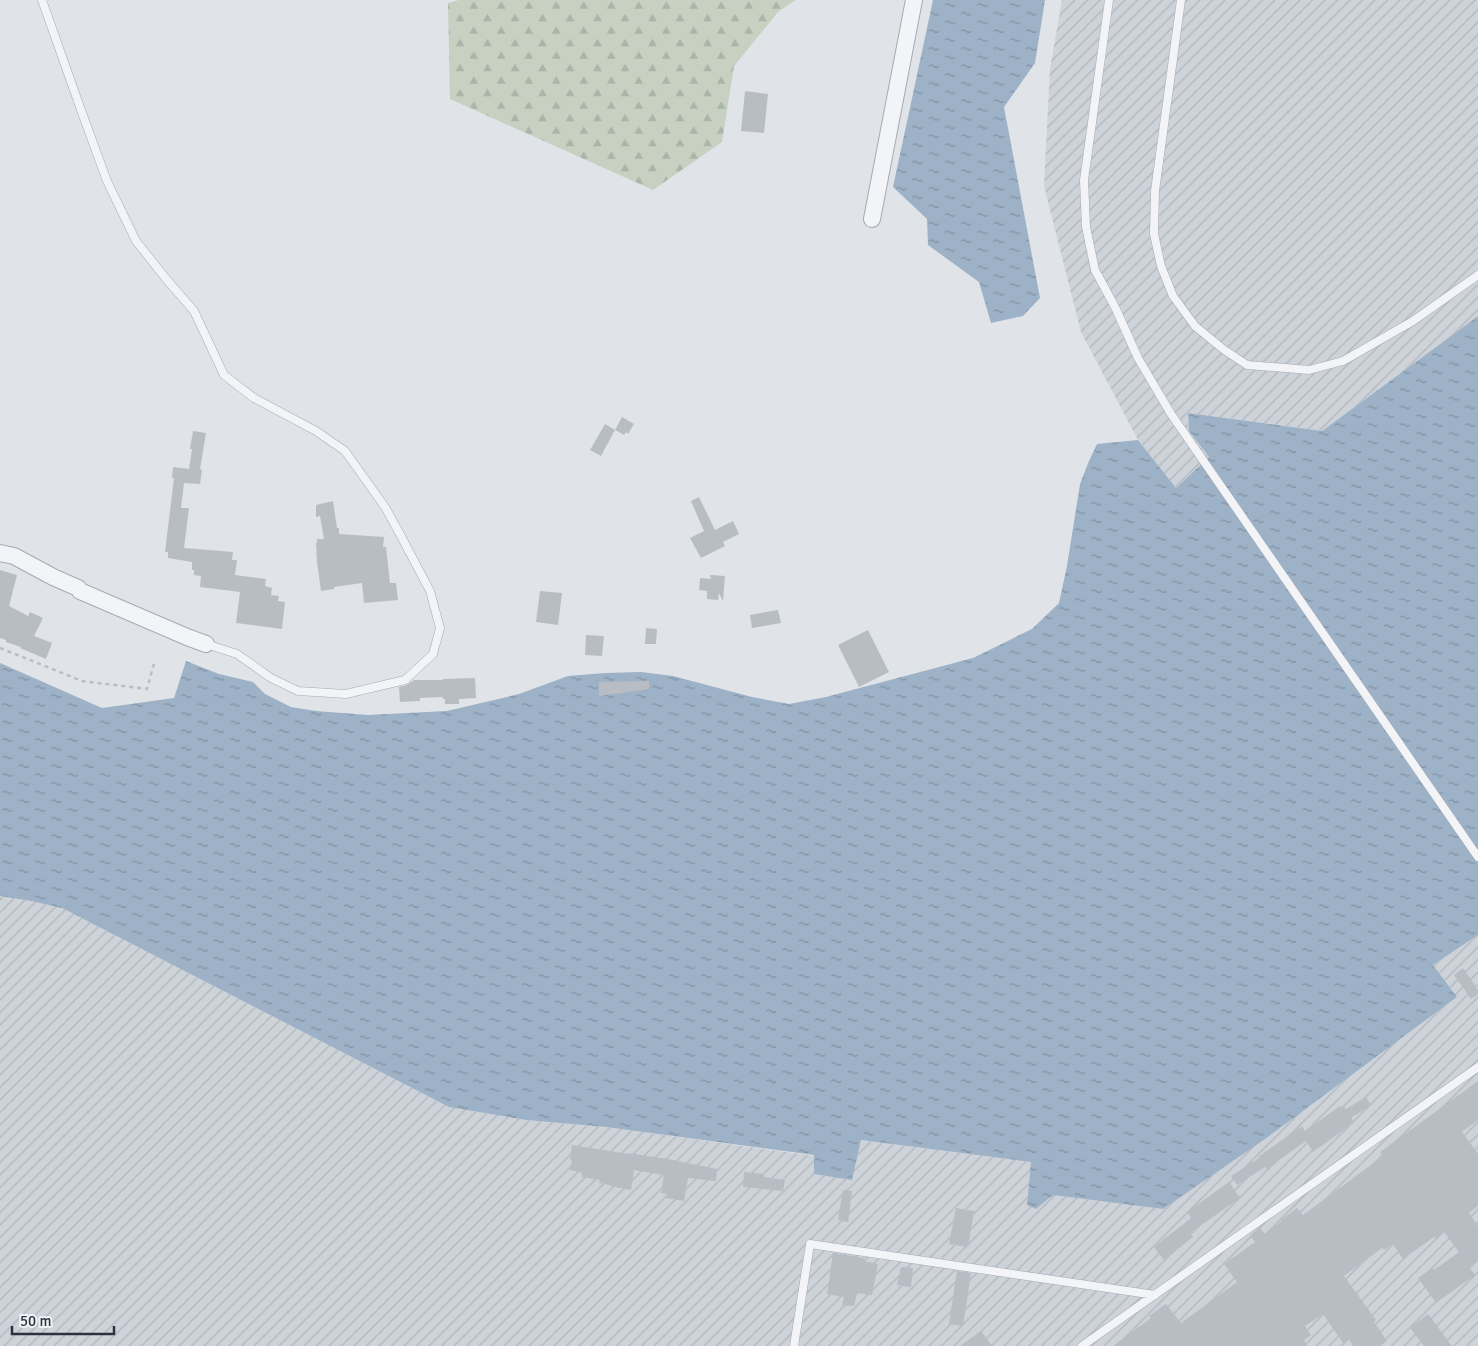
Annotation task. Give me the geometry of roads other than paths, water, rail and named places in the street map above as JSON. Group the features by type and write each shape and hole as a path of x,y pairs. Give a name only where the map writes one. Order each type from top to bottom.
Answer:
{"street":[{"path":"872,219 914,0"},
{"path":"0,553 14,556 78,588 80,591 206,644"}],"lane":[{"path":"42,0 108,181 136,241 194,311 224,375 254,398 316,431 345,451 385,507 402,538 430,591 440,628 433,654 405,680 346,694 298,691 271,678 237,654 206,644"},
{"path":"1109,0 1084,180 1086,227 1095,270 1115,307 1138,358 1171,414 1478,857"},
{"path":"1182,0 1155,191 1154,234 1162,266 1173,296 1195,326 1223,349 1247,365 1309,370 1343,361 1413,321 1478,275"},
{"path":"1082,1346 1478,1067"},
{"path":"794,1346 810,1244 1155,1295"}],"water":[{"path":"933,0 1045,0 1035,63 1004,107 1040,298 1023,316 991,323 979,282 928,245 927,219 893,187"},
{"path":"1478,316 1478,935 1433,965 1457,997 1265,1139 1163,1209 1053,1195 1036,1209 1027,1205 1031,1162 861,1140 852,1180 814,1174 814,1155 606,1127 526,1120 449,1107 62,908 0,896 0,663 102,708 174,698 186,661 219,674 253,682 265,694 291,707 368,715 447,711 519,694 568,676 605,673 641,672 673,676 752,697 789,704 826,697 973,658 1032,629 1059,603 1080,484 1097,444 1138,440 1176,488 1209,457 1189,431 1188,413 1322,431"}]}
